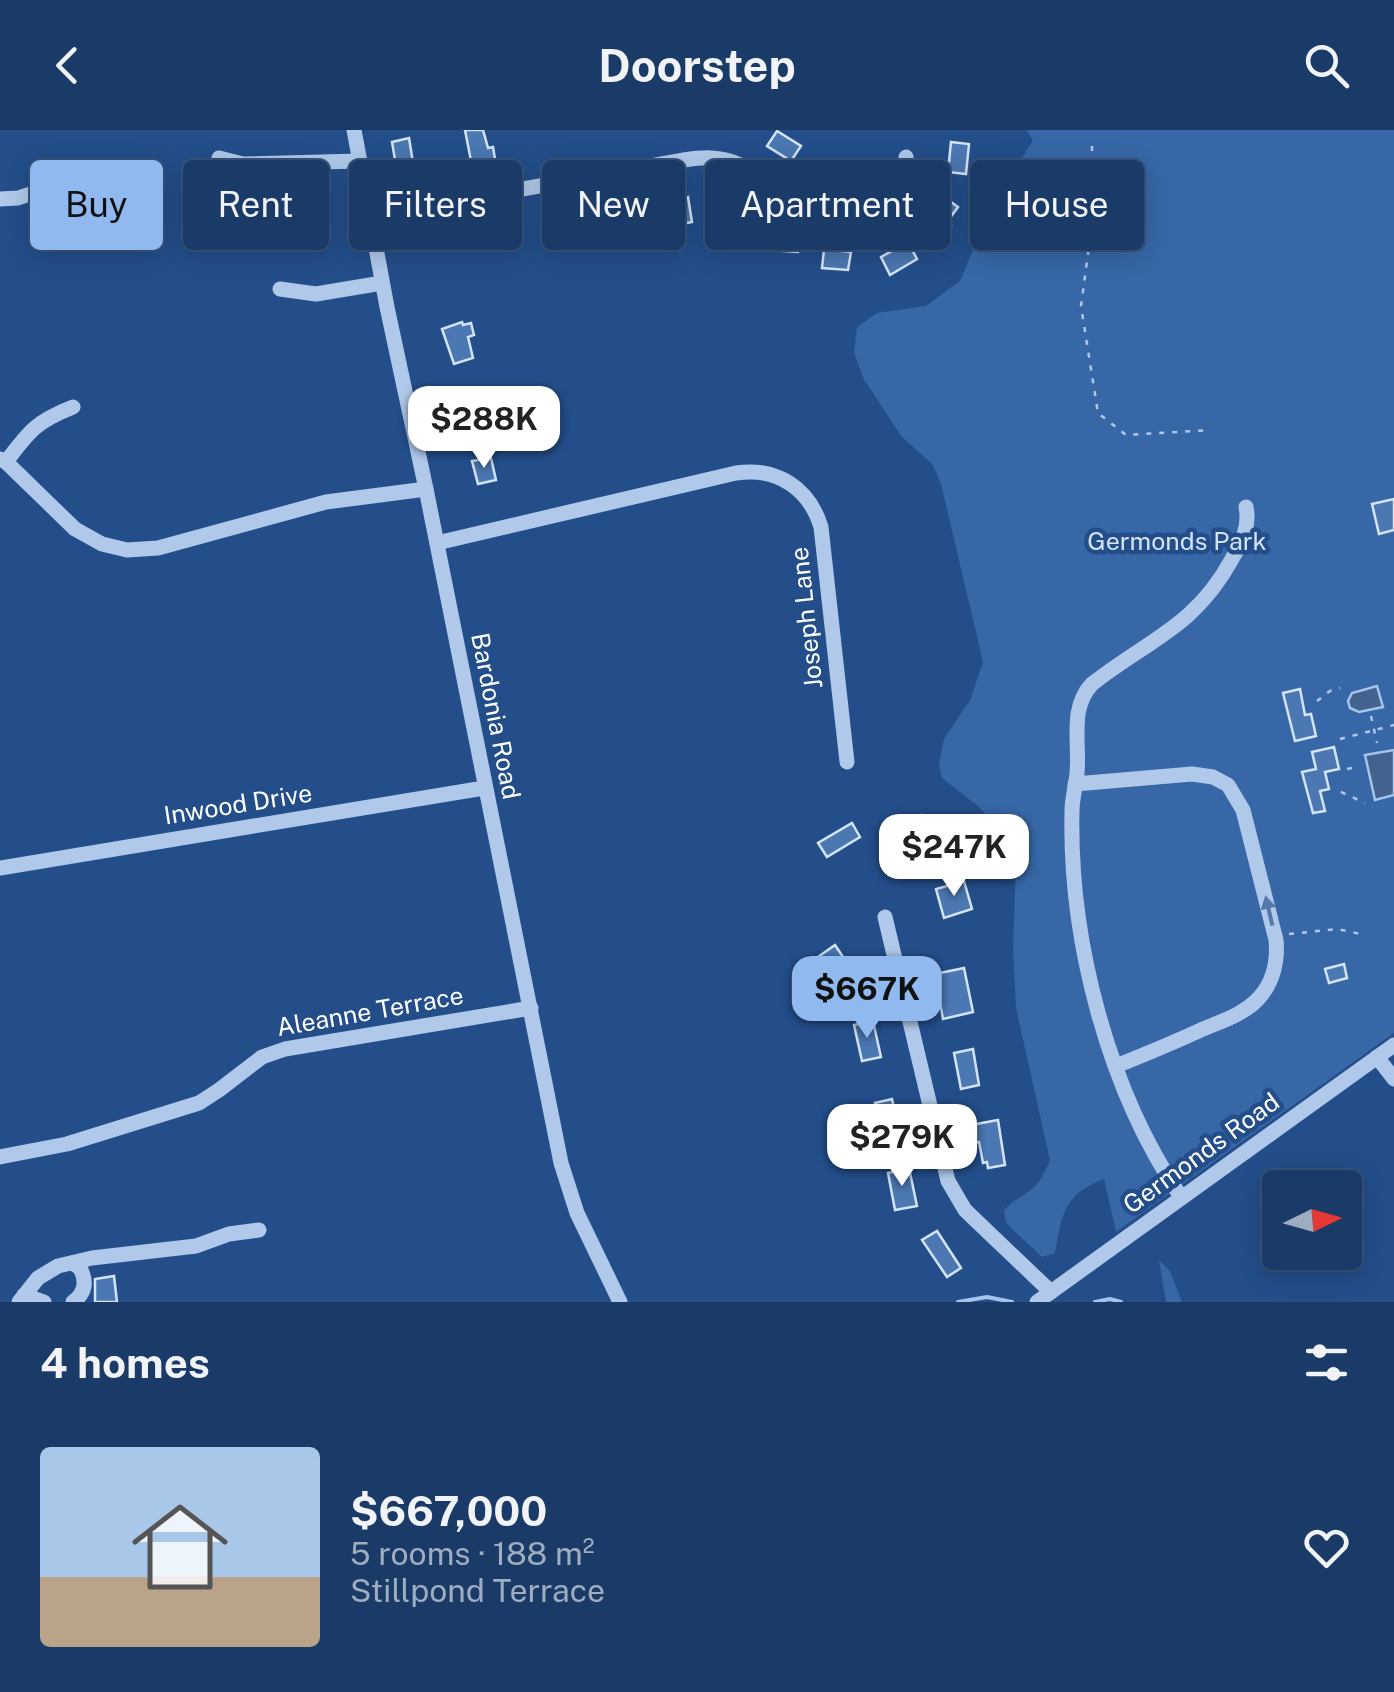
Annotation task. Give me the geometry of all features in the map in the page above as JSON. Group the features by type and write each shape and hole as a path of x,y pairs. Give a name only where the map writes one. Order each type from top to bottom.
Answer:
{"street":[{"name":"Bardonia Road","path":"354,130 360,160"},
{"path":"219,158 243,164 349,161"},
{"path":"522,189 706,158 727,160 746,168 822,214 858,220 884,213 898,203 908,182 906,158"},
{"path":"0,200 30,194"},
{"name":"Bardonia Road","path":"376,250 565,1181 620,1302"},
{"path":"280,289 316,294 382,283"},
{"path":"74,406 48,417 3,461 75,529 102,544 128,550 158,548 326,502 426,489"},
{"name":"Joseph Lane","path":"437,543 736,473 762,472 787,481 809,501 820,527 847,762"},
{"path":"1182,1197 1153,1149 1116,1066 1090,980 1078,912 1072,843 1078,714 1083,694 1098,680 1174,628 1206,599 1246,530 1246,506"},
{"path":"1075,784 1198,774 1214,777 1233,791 1244,810 1276,940 1269,982 1255,1002 1116,1066"},
{"name":"Inwood Drive","path":"0,868 484,788"},
{"path":"885,917 948,1182 965,1210 1044,1297"},
{"name":"Aleanne Terrace","path":"0,1157 67,1144 198,1102 262,1057 285,1050 531,1008"},
{"name":"Germonds Road","path":"1044,1297 1394,1045"},
{"path":"1377,1057 1394,1078"},
{"path":"44,1302 22,1298 38,1278 58,1266 92,1258 196,1246 229,1234 259,1230"},
{"path":"72,1263 80,1268 85,1284 73,1302"}],"path":[{"path":"1092,146 1092,224 1081,306 1098,413 1126,435 1211,430"},
{"path":"1316,700 1340,688"},
{"path":"1370,716 1377,743"},
{"path":"1340,739 1394,725"},
{"path":"1347,770 1356,767"},
{"path":"1341,792 1365,802"},
{"path":"1282,934 1332,929 1366,935"}],"green space":[{"name":"Germonds Park","path":"1026,130 1394,130 1394,1033 1116,1232 1104,1179 1080,1191 1067,1207 1055,1253 1042,1257 1006,1223 1004,1211 1035,1186 1050,1160 1016,1008 1016,863 997,826 942,778 939,764 944,739 970,700 983,662 941,484 933,465 902,437 863,378 854,352 857,327 877,313 926,306 960,281 973,250 1144,250 1144,160 1021,160 1033,140"},
{"path":"1159,1260 1170,1271 1182,1302 1166,1302"}],"shaded area":[{"path":"1377,686 1383,707 1359,712 1350,708 1352,693"},
{"path":"1394,750 1394,795 1375,800 1365,755"}],"building":[{"path":"465,130 483,130 495,159 471,160"},
{"path":"777,131 801,146 789,160 767,146"},
{"path":"409,138 413,160 395,160 392,142"},
{"path":"951,142 969,144 966,174 950,172"},
{"path":"688,197 692,222 685,223"},
{"path":"950,201 958,207 950,218"},
{"path":"824,250 851,252 848,270 822,268"},
{"path":"894,250 912,250 917,259 890,275 881,257"},
{"path":"471,323 474,335 468,337 473,358 454,364 442,329"},
{"path":"491,458 496,480 478,484 472,461"},
{"path":"1394,499 1394,530 1379,534 1372,504"},
{"path":"1300,689 1305,715 1311,714 1316,736 1295,741 1283,693"},
{"path":"1334,747 1339,769 1325,772 1329,789 1320,791 1325,811 1313,813 1302,772 1316,769 1312,752"},
{"path":"922,815 939,821 926,858 887,842 895,818 918,826"},
{"path":"852,823 860,837 827,857 818,843"},
{"path":"964,881 972,909 944,918 936,889"},
{"path":"835,945 859,981 843,992 815,959"},
{"path":"1344,964 1347,978 1329,983 1325,969"},
{"path":"964,968 973,1012 943,1019 935,974"},
{"path":"873,1021 881,1057 862,1061 854,1025"},
{"path":"973,1049 979,1085 961,1089 954,1053"},
{"path":"892,1099 900,1134 883,1138 875,1103"},
{"path":"998,1120 1005,1165 988,1168 987,1162 983,1163 979,1142 974,1143 971,1125"},
{"path":"909,1168 917,1206 895,1210 888,1173"},
{"path":"937,1231 961,1268 947,1277 922,1240"},
{"path":"114,1276 117,1302 95,1302 95,1279"}],"waterway":[{"path":"958,1302 987,1297 1012,1302"},
{"path":"1095,1302 1121,1302"}]}
